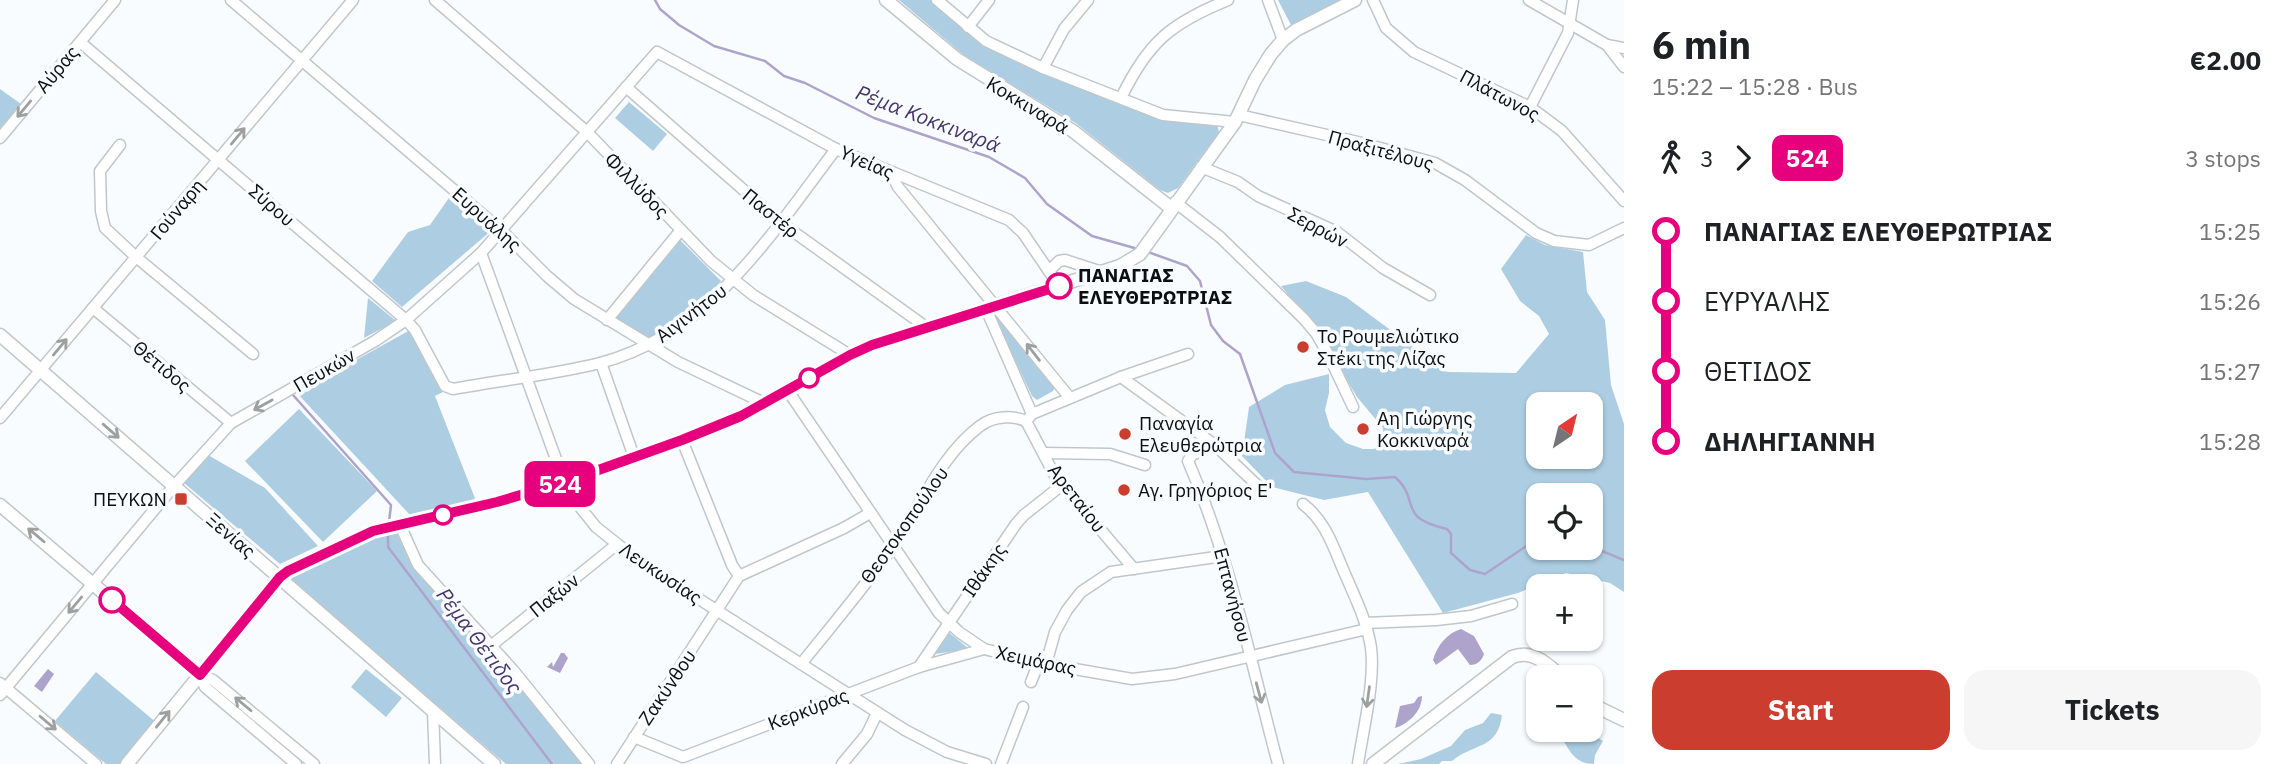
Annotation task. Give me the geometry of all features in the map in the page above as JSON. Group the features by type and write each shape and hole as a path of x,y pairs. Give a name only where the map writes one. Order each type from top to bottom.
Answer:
{"street":[{"name":"Αύρας","path":"0,138 115,0"},
{"name":"Ευρυάλης","path":"231,0 502,231 561,288 607,320 678,362 766,404"},
{"name":"Γούναρη","path":"0,418 354,0"},
{"name":"Φιλλύδος","path":"435,0 587,132 733,280 850,355"},
{"name":"Κοκκιναρά","path":"886,0 957,60 1073,131 1173,205"},
{"name":"Πραξιτέλους","path":"937,0 999,49 1163,115 1237,118 1362,143 1435,163 1465,180 1544,237 1568,244 1589,245 1624,228"},
{"path":"968,27 989,0"},
{"path":"1043,68 1064,29 1088,0"},
{"path":"1121,98 1135,69 1160,38 1182,20 1228,0"},
{"path":"1268,0 1283,40"},
{"path":"127,764 280,577 288,571 373,531 497,502 565,482 682,440 766,404 850,355 926,327 1059,286 1132,260 1148,243 1237,118 1255,80 1283,40 1296,30 1354,0"},
{"name":"Πλάτωνος","path":"1373,0 1386,28 1414,51 1530,107 1562,131 1624,201"},
{"path":"1529,0 1606,45 1624,67"},
{"path":"1530,107 1568,33 1573,0"},
{"name":"Σύρου","path":"80,42 406,320 415,330 445,386"},
{"path":"1606,45 1624,48"},
{"name":"Πευκών","path":"2,689 231,423 375,341 406,320 502,231 657,52"},
{"name":"Υγείας","path":"657,52 836,149 1009,220 1023,233 1059,286"},
{"name":"Παστέρ","path":"626,87 780,222 926,327"},
{"path":"120,145 101,168 102,220 109,233 253,354"},
{"name":"Αιγινήτου","path":"445,386 453,389 601,363 648,345 711,302 733,280 836,149"},
{"name":"Σερρών","path":"1201,167 1238,182 1258,196 1338,232 1383,268 1430,295"},
{"name":"Αρεταίου","path":"890,172 898,187 990,308 1029,417 1044,453 1062,485 1134,569"},
{"path":"1173,205 1220,237 1303,318 1316,333 1328,354 1353,407"},
{"path":"607,320 681,230"},
{"name":"Λευκωσίας","path":"481,253 568,492 583,513 617,545 877,713 933,746 986,764"},
{"path":"1049,271 1059,261 1065,260 1102,272"},
{"name":"Θέτιδος","path":"93,308 231,423"},
{"name":"Αρεταίου","path":"990,308 1003,314 1070,398"},
{"name":"Ξενίας","path":"0,335 494,764"},
{"name":"Θεοτοκοπούλου","path":"801,664 893,546 943,468 975,431 996,419 1029,417 1121,377 1188,354"},
{"path":"601,363 635,457"},
{"path":"1121,377 1215,444 1258,486"},
{"name":"Χειμάρας","path":"788,391 924,593 958,632 984,649 1042,663 1132,679 1175,674 1249,658 1366,626 1471,616 1512,604"},
{"path":"682,440 732,565 739,576 844,528 870,513"},
{"name":"Επτανήσου","path":"1215,444 1192,455 1188,461 1206,503 1223,556 1278,764"},
{"path":"1044,453 1110,454 1145,465"},
{"name":"Ιθάκης","path":"919,667 1016,524 1062,485"},
{"path":"1303,504 1314,512 1326,530 1366,626 1371,645 1372,669 1358,764"},
{"path":"0,505 200,675 213,680 296,764"},
{"path":"400,525 418,565 476,631 492,645 589,764"},
{"name":"Παξών","path":"492,645 617,545"},
{"path":"1031,682 1074,600 1111,572 1223,556"},
{"name":"Ζακύνθου","path":"617,764 739,576"},
{"name":"Κερκύρας","path":"683,757 919,667 984,649"},
{"path":"1373,764 1512,656 1524,653 1534,656 1546,665"},
{"path":"2,689 96,764"},
{"path":"1002,764 1023,707"},
{"path":"1603,710 1624,720"},
{"path":"433,711 435,764"},
{"path":"842,764 867,734 877,713"},
{"path":"267,732 314,764"},
{"path":"634,737 696,764"}],"shaded area":[{"path":"899,0 931,0 983,43 1010,58 1153,116 1217,124 1219,132 1178,188 1168,193 1160,190 1077,124 965,56"},
{"path":"1278,0 1341,0 1291,25"},
{"path":"0,89 21,104 0,128"},
{"path":"629,102 667,134 653,151 615,118"},
{"path":"451,195 492,230 402,307 372,281 408,232 430,225"},
{"path":"1526,235 1545,245 1583,252 1587,292 1605,320 1611,385 1624,424 1624,592 1603,581 1603,574 1526,574 1526,590 1443,613 1368,492 1324,500 1272,487 1242,456 1249,407 1285,385 1329,374 1325,410 1330,427 1346,443 1363,449 1374,449 1384,441 1383,428 1357,397 1317,329 1281,286 1306,281 1346,297 1447,372 1516,373 1549,334 1539,316 1520,301 1501,269"},
{"path":"680,240 721,281 708,297 650,338 614,316"},
{"path":"368,298 396,321 364,338"},
{"path":"996,315 1055,388 1053,391 1037,400 1032,396 994,316"},
{"path":"410,330 443,392 435,396 476,501 410,515 297,393"},
{"path":"299,409 377,491 323,542 245,461"},
{"path":"208,455 265,488 318,546 280,564 184,483"},
{"path":"397,533 408,558 494,652 584,764 506,764 290,580 291,575 343,551 369,540"},
{"path":"1461,629 1474,636 1484,654 1481,660 1470,665 1458,649 1436,665 1433,660 1440,645 1447,637"},
{"path":"947,631 968,648 968,649 935,654"},
{"path":"561,653 568,658 560,673 547,667 552,662 553,667"},
{"path":"48,669 54,674 42,692 34,686"},
{"path":"366,669 402,698 386,717 351,687"},
{"path":"96,672 158,724 126,764 106,764 55,721"},
{"path":"1422,696 1420,707 1413,716 1405,724 1395,728 1400,706 1414,703"},
{"path":"1491,713 1502,715 1495,734 1490,740 1452,761 1442,761 1439,764 1398,764 1421,759 1451,746 1465,730 1483,723"},
{"path":"1564,742 1602,742 1595,755 1594,764 1578,759"}],"waterway":[{"name":"Ρέμα Κοκκιναρά","path":"655,0 660,9 679,25 714,46 765,61 784,76 805,83 874,118 989,157 1025,178 1047,204 1092,236 1138,249"},
{"name":"Ρέμα Κοκκιναρά","path":"1148,252 1187,266 1200,281 1211,325 1223,341 1240,354 1275,453 1294,472 1366,479 1395,477 1403,486 1415,514 1431,524 1447,529 1451,534 1451,553 1470,570 1485,574 1526,546"},
{"name":"Ρέμα Θέτιδος","path":"293,395 391,505 389,522"},
{"name":"Ρέμα Θέτιδος","path":"388,535 388,547 552,764"},
{"name":"Ρέμα Κοκκιναρά","path":"1603,551 1624,560"}],"bus line":[{"name":"524","path":"112,600 200,675 280,577 373,531 497,502 565,482 741,416 872,345 1059,286"}],"place":[{"name":"ΠΑΝΑΓΙΑΣ ΕΛΕΥΘΕΡΩΤΡΙΑΣ","path":"1059,286"},
{"name":"Το Ρουμελιώτικο Στέκι της Λίζας","path":"1303,347"},
{"name":"Αη Γιώργης Κοκκιναρά","path":"1363,429"},
{"name":"Παναγία Ελευθερώτρια","path":"1125,434"},
{"name":"Αγ. Γρηγόριος Ε'","path":"1124,490"},
{"name":"ΠΕΥΚΩΝ","path":"181,499"}]}
